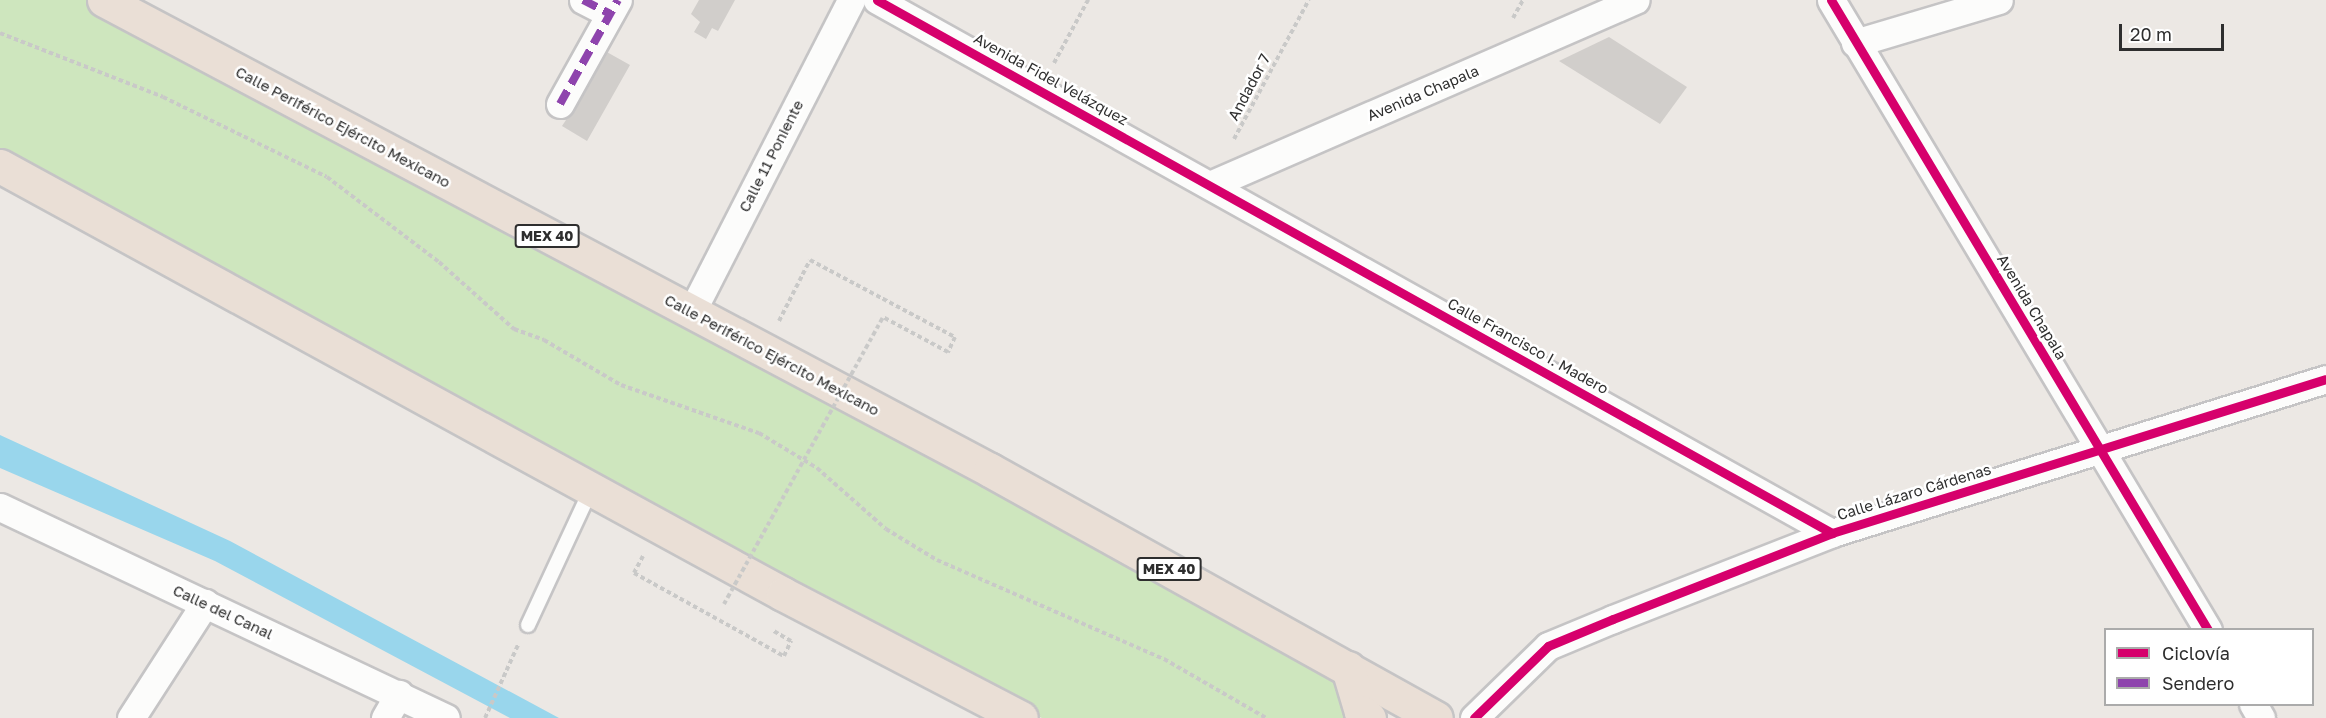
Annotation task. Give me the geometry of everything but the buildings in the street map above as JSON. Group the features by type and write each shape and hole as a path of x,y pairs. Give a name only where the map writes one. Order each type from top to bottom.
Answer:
{"highway":[{"name":"Calle Periférico Ejército Mexicano","path":"104,0 990,470 1436,718"},
{"path":"0,166 659,527 1021,718"},
{"path":"1348,668 1361,712 1369,718"}],"street":[{"path":"560,104 614,7 583,0"},
{"name":"Calle 11 Poniente","path":"691,313 851,0"},
{"name":"Avenida Fidel Velázquez","path":"877,0 1210,185"},
{"name":"Avenida Chapala","path":"1210,185 1636,0"},
{"name":"Avenida Chapala","path":"1831,0 2207,628"},
{"path":"1855,43 1999,0"},
{"name":"Calle Francisco I. Madero","path":"1210,185 1832,533"},
{"name":"Calle Lázaro Cárdenas","path":"1474,718 1548,646 1832,533 2326,380"},
{"name":"Calle del Canal","path":"0,507 446,718"},
{"path":"131,718 205,603"},
{"path":"384,718 399,694"}],"lane":[{"path":"528,625 591,489"}],"path":[{"path":"1040,90 1088,0"},
{"path":"0,33 163,97 327,177 439,262 514,329 543,340 621,385 759,433 817,468 886,529 937,560 1164,659 1266,718"},
{"path":"734,610 724,604 884,317 948,352 955,337 810,260 763,351"},
{"path":"659,527 634,573 784,656 791,641 763,625"},
{"path":"485,718 511,662"}],"green space":[{"path":"0,0 99,0 1337,673 1354,718 1042,718 794,588 0,155"}],"water":[{"path":"0,435 230,541 559,718 510,718 215,561 0,468"}],"marked path":[{"path":"583,0 610,14"},
{"path":"560,104 618,0"}],"cycle path":[{"path":"877,0 1832,533"},
{"path":"1831,0 2207,628"},
{"path":"1474,718 1548,646 1613,619 1832,533 2326,379"}]}
